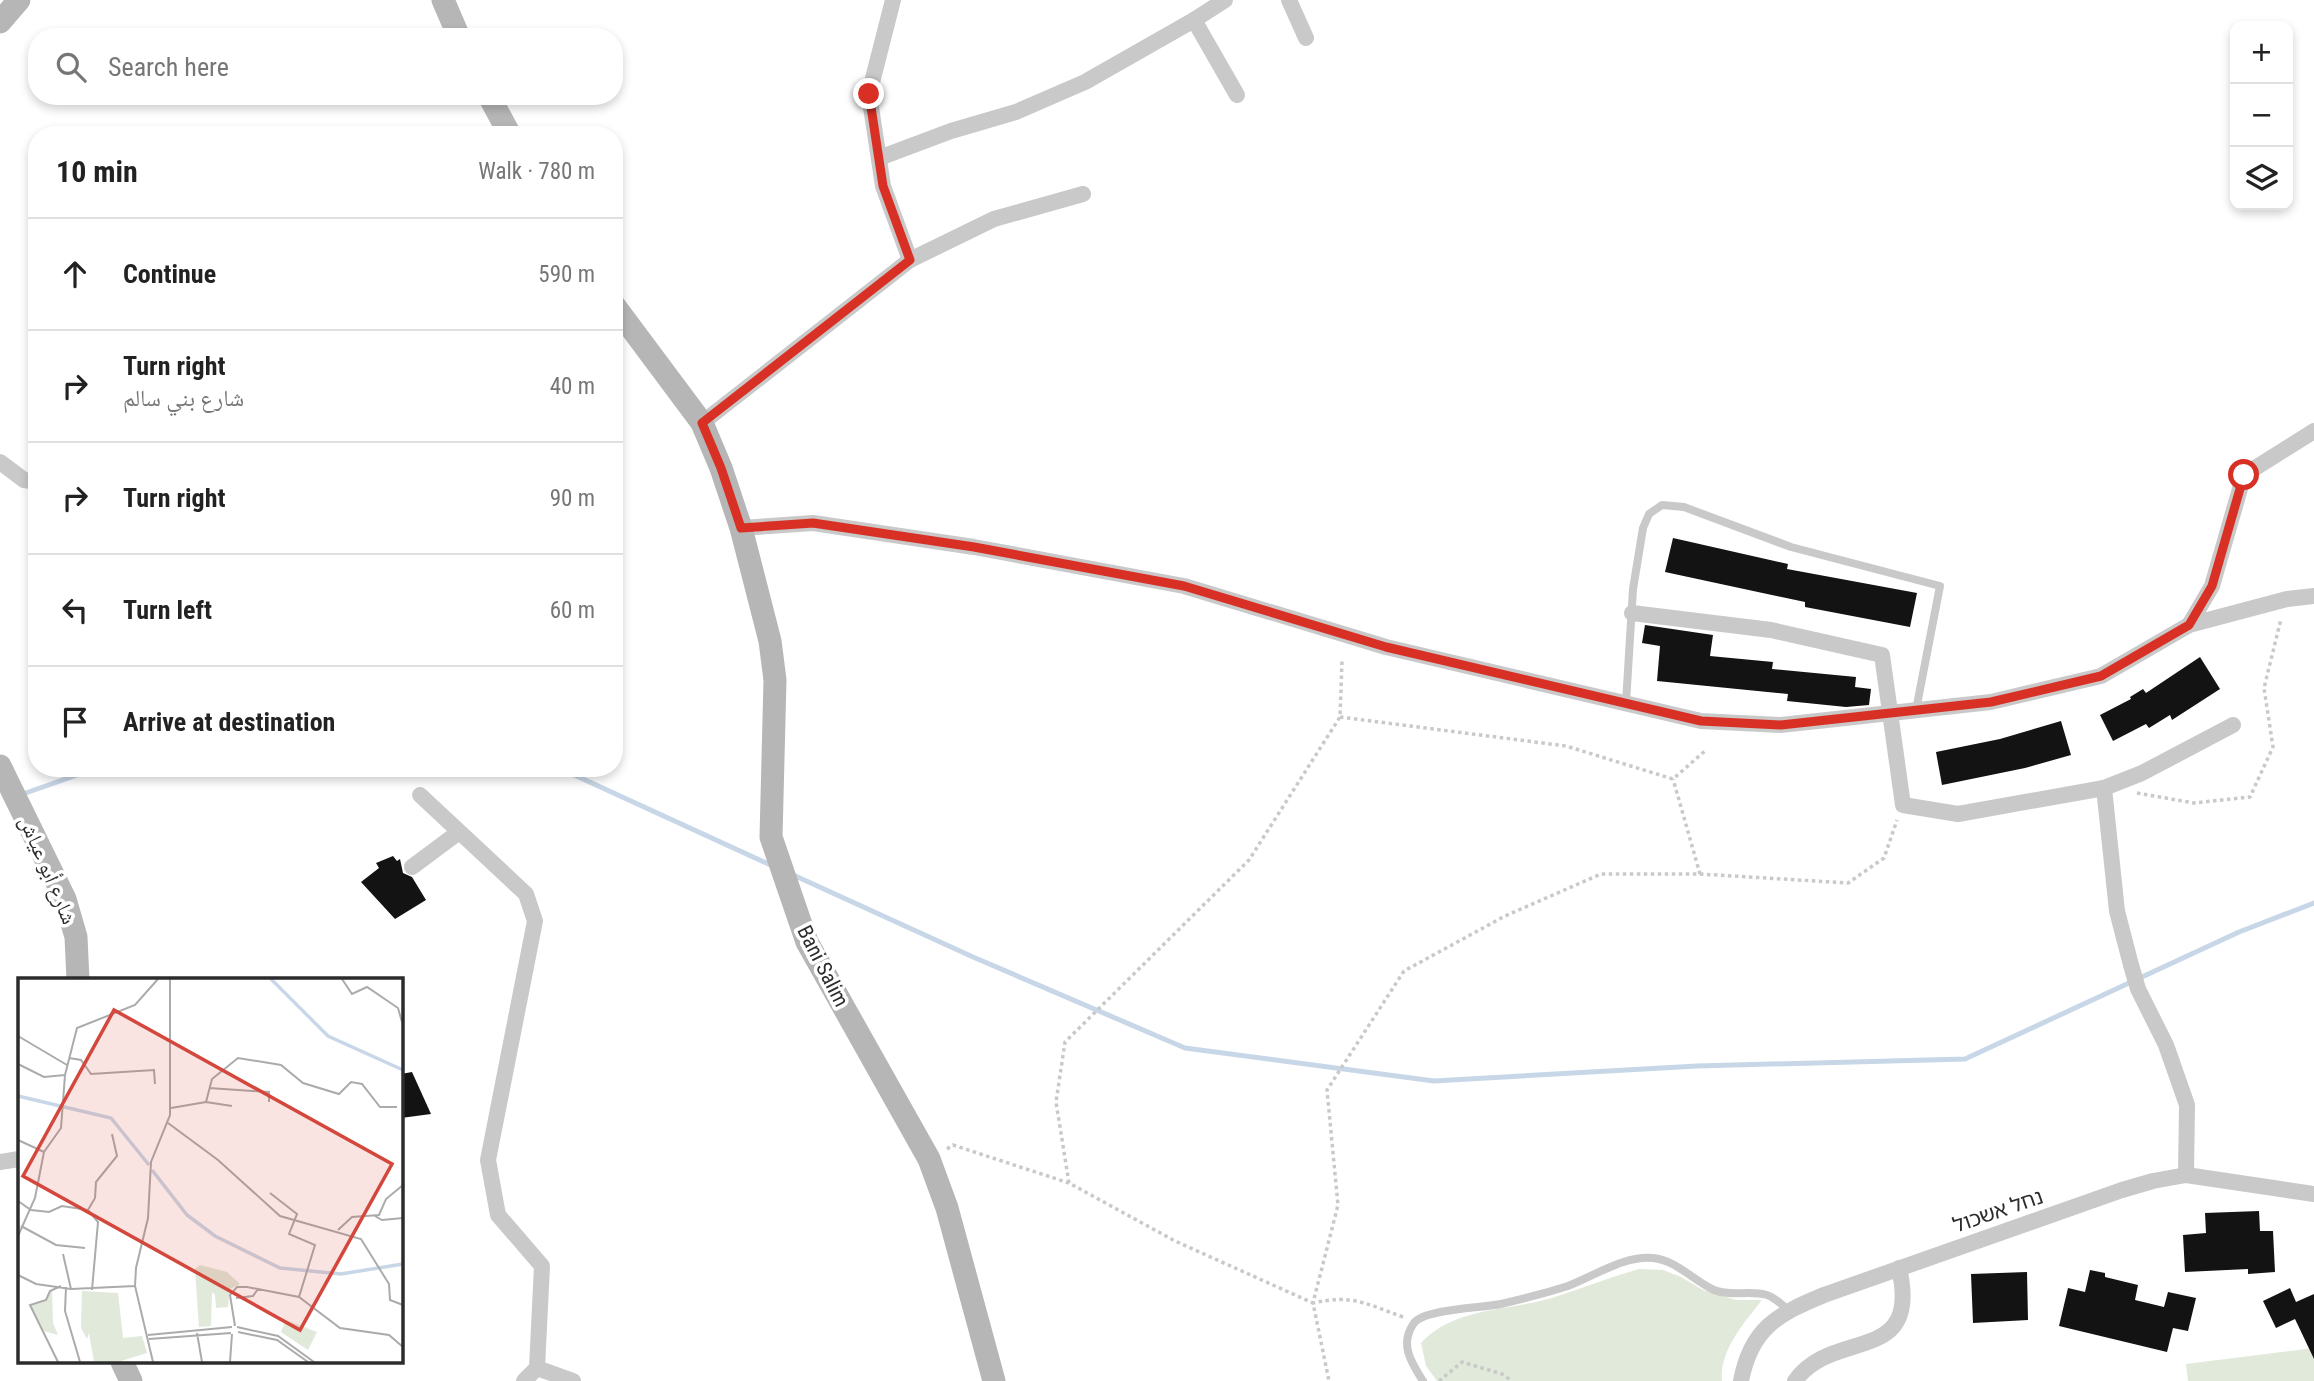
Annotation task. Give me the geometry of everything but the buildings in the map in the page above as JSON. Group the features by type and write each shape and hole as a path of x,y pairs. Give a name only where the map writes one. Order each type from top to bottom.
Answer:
{"street":[{"path":"0,22 19,0"},
{"path":"443,0 455,28"},
{"path":"893,0 869,94 883,186 910,260"},
{"path":"879,158 951,131 1016,112 1085,82 1225,0"},
{"path":"1289,0 1306,38"},
{"path":"1194,20 1237,94"},
{"path":"494,105 505,126"},
{"path":"702,423 910,260 994,219 1083,194"},
{"name":"Bani Salim","path":"623,317 702,423 721,468 741,528 770,641 775,681 771,837 807,942 929,1159 947,1208 994,1381"},
{"path":"2189,625 2212,586 2244,475 2314,431"},
{"path":"0,462 28,481"},
{"path":"741,528 813,523 974,547 1171,584 1386,647 1701,721 1781,725 1991,702 2101,676 2189,625 2287,599 2314,596"},
{"path":"1632,613 1771,630 1882,655 1903,805 1958,814 2104,788 2142,773 2233,725"},
{"name":"شارع أبو عياش","path":"0,766 65,899 76,937 78,978"},
{"path":"2104,788 2117,911 2137,989 2170,1057 2187,1105 2186,1175"},
{"path":"420,795 526,894 535,920 488,1160 498,1215 542,1266 537,1368 524,1381"},
{"path":"412,867 459,832"},
{"path":"0,1162 18,1159"},
{"name":"נחל אשכול","path":"1741,1381 1751,1347 1772,1321 1788,1310 1899,1268 2123,1190 2186,1175 2314,1194"},
{"path":"1795,1381 1803,1370 1819,1359 1879,1338 1894,1328 1903,1312 1904,1291 1899,1268"},
{"path":"123,1364 131,1381"},
{"path":"537,1368 573,1381"}],"lane":[{"path":"1626,703 1632,613 1643,528 1649,514 1662,505 1684,508 1791,547 1940,586 1916,710"},
{"path":"1423,1381 1411,1361 1405,1343 1415,1322 1427,1315 1485,1307 1530,1297 1632,1260 1654,1258 1675,1266 1714,1289 1735,1294 1768,1295 1788,1310"}],"path":[{"path":"1069,1183 1056,1102 1065,1042 1249,860 1339,717 1342,661"},
{"path":"1339,717 1566,746 1673,779"},
{"path":"1673,779 1706,750"},
{"path":"1673,779 1700,874"},
{"path":"1329,1381 1313,1303 1338,1205 1326,1090 1404,971 1505,916 1601,874 1700,874 1848,883 1884,858 1903,805"},
{"path":"929,1159 953,1145 1069,1183 1175,1241 1313,1303 1335,1298 1359,1301 1415,1322"},
{"path":"1439,1381 1462,1362 1502,1374 1512,1381"}],"green space":[{"path":"1639,1269 1663,1270 1703,1290 1736,1300 1762,1300 1729,1348 1724,1359 1722,1381 1437,1381 1426,1366 1421,1343 1434,1331 1449,1323 1465,1316 1552,1298"},
{"path":"2314,1348 2314,1381 2188,1381 2186,1364"}],"waterway":[{"path":"20,795 71,777"},
{"path":"579,777 773,866"},
{"path":"791,874 973,957 1185,1048 1434,1081 1697,1066 1965,1059 2239,932 2314,903"}],"route":[{"path":"869,94 883,186 910,260 702,423 721,468 741,528 813,523 974,547 1184,586 1386,647 1701,721 1781,725 1991,702 2101,676 2189,625 2212,586 2244,475"}]}
